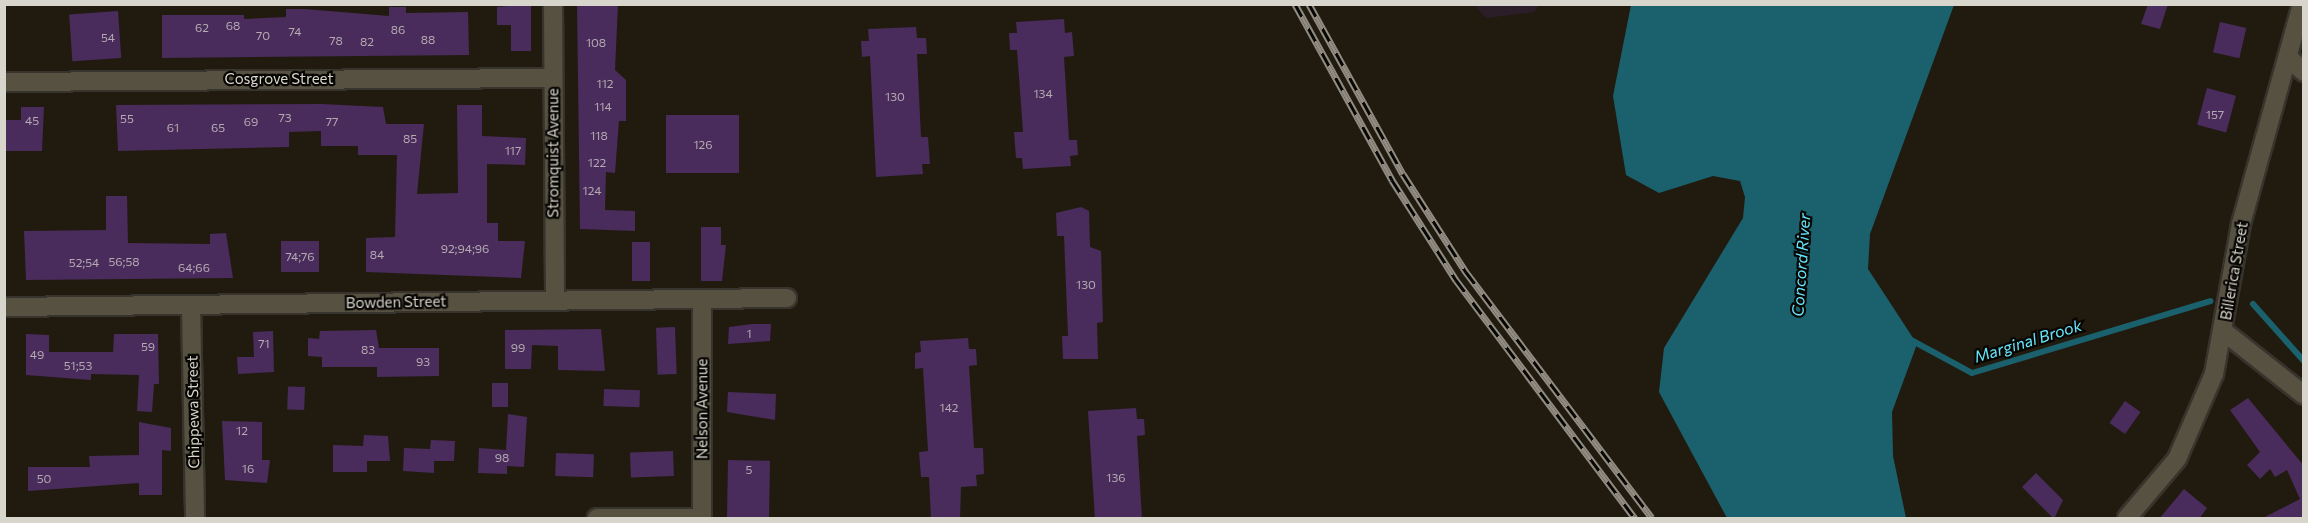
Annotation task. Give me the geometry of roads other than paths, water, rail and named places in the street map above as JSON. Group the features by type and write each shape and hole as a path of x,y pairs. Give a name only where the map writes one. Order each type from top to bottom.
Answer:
{"street":[{"name":"Stromquist Avenue","path":"553,4 555,301"},
{"name":"Billerica Street","path":"2128,518 2177,459 2196,425 2223,331 2241,224 2290,59 2302,4"},
{"path":"2290,59 2304,72"},
{"name":"Cosgrove Street","path":"4,82 553,78"},
{"name":"Bowden Street","path":"4,307 787,298"},
{"name":"Nelson Avenue","path":"702,299 702,518"},
{"name":"Chippewa Street","path":"191,305 195,519"},
{"path":"2223,331 2287,377 2304,395"},
{"path":"597,519 702,518"}],"water":[{"name":"Concord River","path":"1631,5 1954,5 1870,234 1868,269 1917,344 1892,412 1893,456 1906,518 1727,518 1659,392 1664,348 1743,218 1745,197 1740,181 1713,176 1659,193 1626,175 1613,96"}],"waterway":[{"name":"Marginal Brook","path":"1911,340 1972,373 2210,301"},
{"name":"Marginal Brook","path":"2253,304 2304,361"}],"railway":[{"path":"1295,4 1392,180 1456,280 1635,518"},
{"path":"1309,4 1403,174 1466,272 1652,518"}]}
